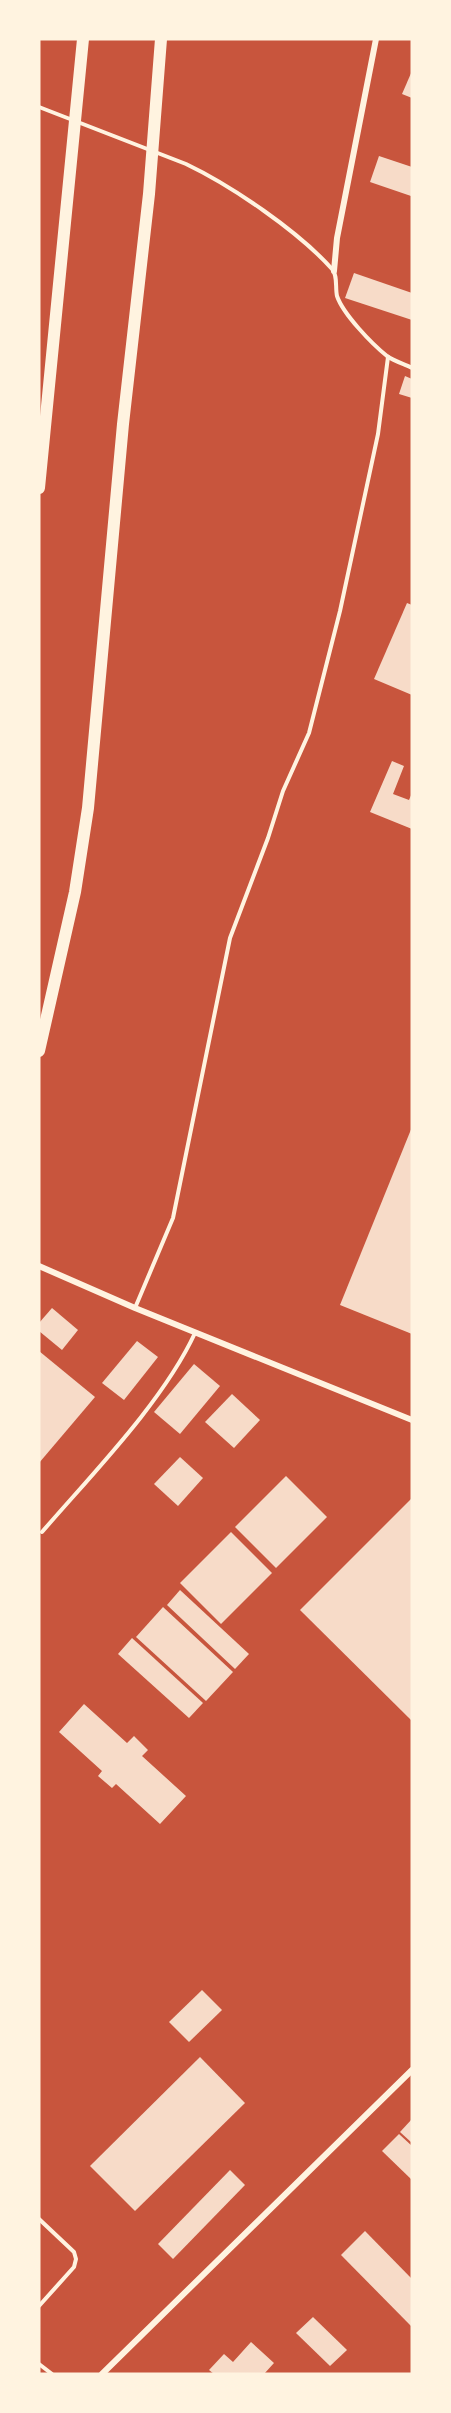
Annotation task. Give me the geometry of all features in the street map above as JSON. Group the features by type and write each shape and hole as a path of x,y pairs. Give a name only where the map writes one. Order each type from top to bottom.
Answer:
{"highway":[{"path":"39,488 83,39"},
{"path":"39,1051 75,892 88,808 123,424 149,194 160,39"}],"street":[{"path":"334,272 337,238 376,39"},
{"path":"39,1266 135,1308 412,1420"},
{"path":"102,2374 412,2070"}],"lane":[{"path":"39,107 206,173 251,202 300,240 334,272 338,297 349,316 388,357 412,368"},
{"path":"135,1308 173,1218 230,938 268,838 283,791 309,733 340,610 376,445 388,357"},
{"path":"42,1532 136,1422 177,1366 195,1332"},
{"path":"39,2219 74,2252 76,2259 74,2267 39,2306"},
{"path":"39,2364 52,2374"}],"building":[{"path":"412,71 412,98 402,94"},
{"path":"379,156 412,167 411,196 370,182"},
{"path":"354,273 412,293 412,320 345,298"},
{"path":"405,376 412,379 412,398 399,394"},
{"path":"407,603 412,605 412,695 374,679"},
{"path":"392,761 404,766 393,794 409,800 412,793 412,829 370,812"},
{"path":"412,1127 412,1334 340,1305"},
{"path":"52,1308 78,1330 62,1350 39,1331 39,1323"},
{"path":"137,1341 158,1357 124,1400 102,1383"},
{"path":"39,1351 95,1397 39,1463"},
{"path":"194,1364 220,1386 180,1434 154,1412"},
{"path":"232,1394 260,1420 234,1448 205,1422"},
{"path":"180,1457 203,1478 178,1506 154,1484"},
{"path":"286,1476 327,1517 276,1568 235,1527"},
{"path":"411,1499 412,1501 412,1721 300,1610"},
{"path":"231,1532 272,1573 221,1624 180,1583"},
{"path":"180,1590 249,1654 235,1669 167,1605"},
{"path":"163,1607 233,1672 206,1701 136,1637"},
{"path":"132,1638 203,1703 189,1718 118,1654"},
{"path":"84,1704 127,1743 134,1736 148,1750 142,1756 186,1796 160,1824 116,1784 112,1788 98,1776 102,1771 59,1732"},
{"path":"202,1990 222,2010 189,2042 169,2022"},
{"path":"200,2057 245,2103 135,2211 90,2166"},
{"path":"412,2119 412,2143 400,2132"},
{"path":"399,2134 412,2146 412,2180 382,2151"},
{"path":"230,2170 245,2185 173,2259 158,2244"},
{"path":"365,2231 412,2279 412,2327 341,2255"},
{"path":"313,2317 347,2350 330,2366 296,2333"},
{"path":"251,2342 274,2363 264,2374 214,2374 209,2370 224,2354 233,2362"}]}
